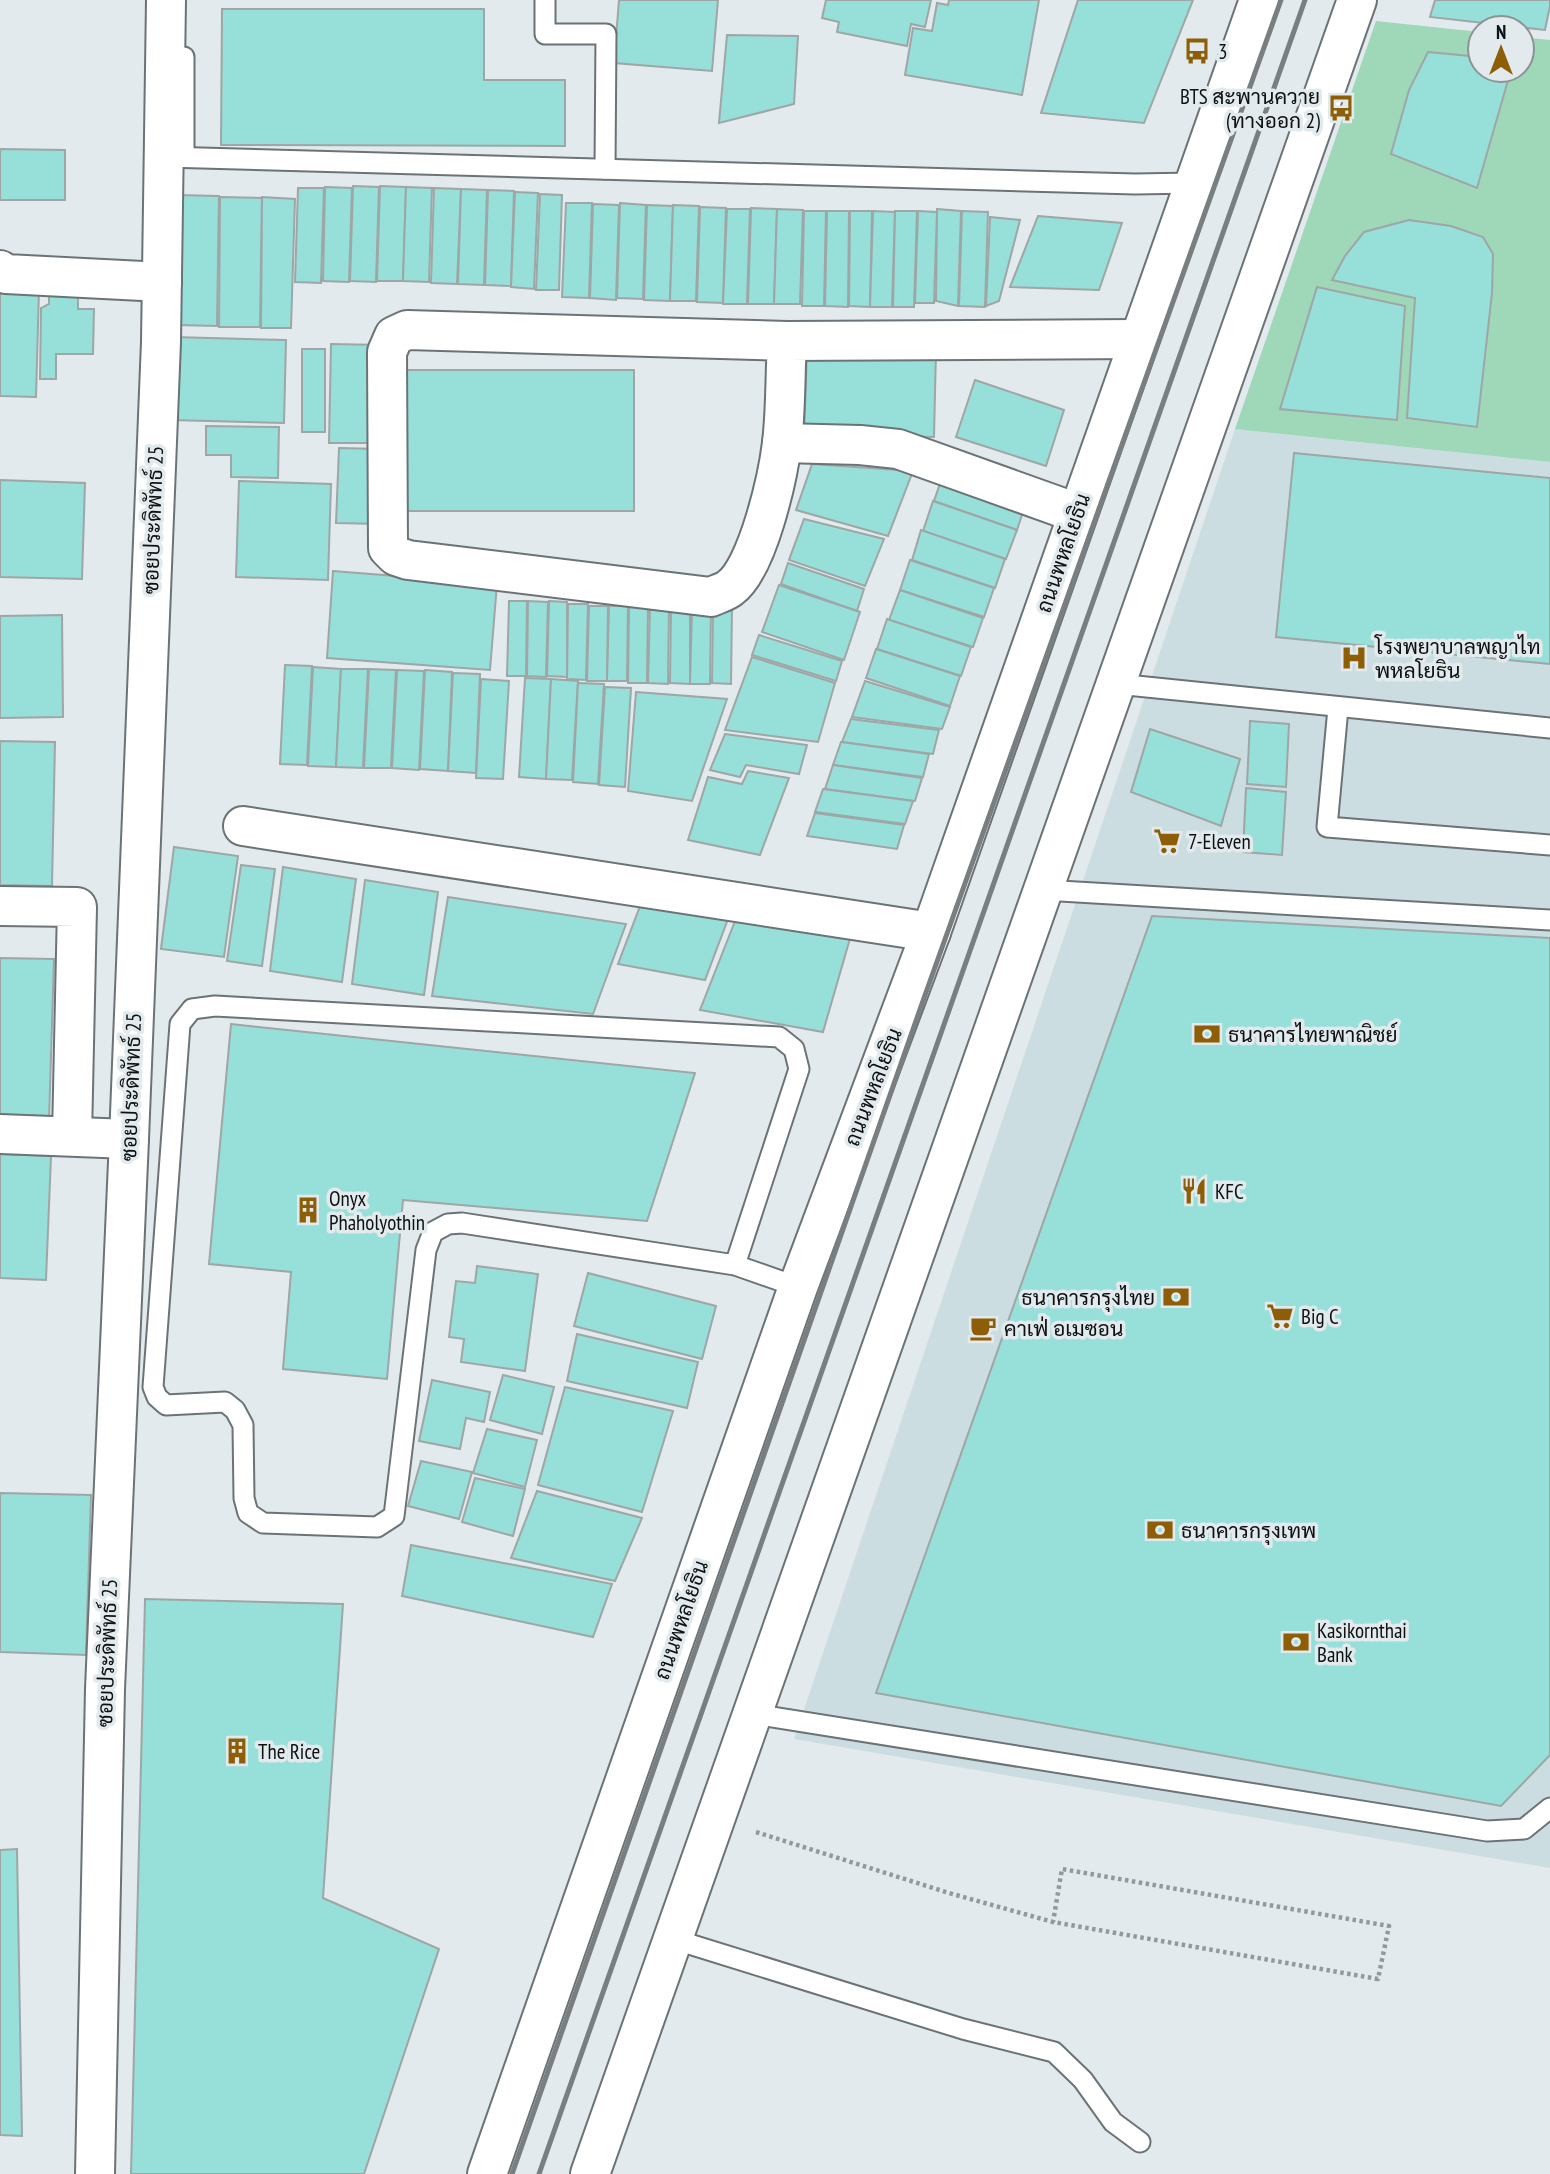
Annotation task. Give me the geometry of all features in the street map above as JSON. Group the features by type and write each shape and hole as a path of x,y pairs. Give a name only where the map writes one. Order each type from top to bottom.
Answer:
{"street":[{"name":"ซอยประดิพัทธ์ 25","path":"95,2174 104,1689 129,1139 162,282 174,157 166,0"},
{"name":"ถนนพหลโยธิน","path":"486,2174 798,1287 931,932 1259,0"},
{"path":"590,2174 1357,0"},
{"path":"0,270 6,274 162,282"},
{"path":"787,341 782,443 760,536 744,571 731,588 711,597 408,560 396,556 388,548 387,352 394,336 407,330 787,341 1138,339"},
{"path":"782,443 898,449 1077,513"},
{"path":"243,826 931,932"},
{"path":"0,906 77,907 72,1136"},
{"path":"0,1134 129,1139"}],"lane":[{"path":"184,0 174,157 1135,184 1194,183"},
{"path":"545,0 545,34 606,34 605,169"},
{"path":"1117,684 1550,728"},
{"path":"1338,708 1327,827 1550,845"},
{"path":"1043,890 1550,920"},
{"path":"735,1265 799,1069 794,1049 779,1037 215,1006 192,1009 180,1024 153,1387 157,1397 166,1405 225,1402 235,1410 243,1425 244,1498 248,1513 263,1523 377,1527 394,1516 426,1250 433,1231 448,1224 462,1223 735,1265 798,1287"},
{"path":"753,1714 1487,1831 1524,1829 1550,1808"},
{"path":"673,1939 964,2029 1054,2052 1083,2080 1113,2122 1140,2142"}],"path":[{"path":"715,1819 949,1893 1053,1922 1378,1979 1389,1926 1062,1869 1053,1922"}],"shaded area":[{"name":"Big C","path":"1235,429 1550,462 1550,1868 794,1739"}],"green space":[{"path":"1376,21 1466,31 1466,84 1536,84 1536,38 1550,40 1550,462 1235,429"}],"building":[{"path":"619,0 718,0 712,71 614,63"},
{"path":"826,0 931,0 925,27 911,24 907,46 837,32 839,22 822,18"},
{"path":"949,0 1039,0 1022,95 905,75 913,28 932,31 937,3 948,5"},
{"path":"1078,0 1193,0 1144,123 1041,113"},
{"path":"1435,0 1550,0 1545,30 1536,29 1536,14 1466,14 1466,21 1430,17"},
{"path":"222,9 484,9 484,80 565,80 565,146 221,145"},
{"path":"727,35 798,36 794,104 719,123"},
{"path":"1428,52 1466,56 1466,84 1507,84 1477,188 1391,154 1409,90"},
{"path":"0,149 65,150 65,200 0,200"},
{"path":"353,186 379,187 376,282 350,281"},
{"path":"380,186 406,187 403,281 377,281"},
{"path":"325,187 352,188 349,282 323,281"},
{"path":"406,187 432,188 429,282 403,281"},
{"path":"298,188 324,188 321,283 295,282"},
{"path":"434,188 461,189 457,284 431,283"},
{"path":"461,189 487,190 484,285 458,284"},
{"path":"488,190 514,191 511,286 485,285"},
{"path":"515,192 538,193 534,289 511,287"},
{"path":"540,194 562,195 559,290 536,290"},
{"path":"177,195 219,196 217,326 176,325"},
{"path":"220,197 262,198 260,327 219,327"},
{"path":"262,197 295,199 291,328 261,328"},
{"path":"566,203 592,203 589,298 562,297"},
{"path":"620,203 646,205 643,299 617,298"},
{"path":"593,204 619,205 616,300 590,298"},
{"path":"647,205 673,206 670,301 644,300"},
{"path":"673,205 699,206 696,301 670,301"},
{"path":"700,207 726,208 723,303 697,302"},
{"path":"751,208 777,209 774,304 748,304"},
{"path":"727,209 750,209 747,304 723,304"},
{"path":"777,209 803,210 800,304 774,304"},
{"path":"937,209 961,211 958,306 936,301"},
{"path":"804,211 826,211 824,306 802,306"},
{"path":"827,211 849,211 848,307 825,306"},
{"path":"850,211 872,211 870,307 849,306"},
{"path":"873,211 895,212 892,307 870,307"},
{"path":"895,211 917,211 914,307 893,307"},
{"path":"918,211 937,212 934,303 915,303"},
{"path":"962,211 988,212 985,307 959,306"},
{"path":"1038,216 1122,223 1099,290 1010,287"},
{"path":"990,217 1020,220 999,301 986,306"},
{"path":"1409,220 1451,226 1483,237 1493,254 1492,293 1477,427 1407,418 1415,298 1332,280 1345,256 1364,232"},
{"path":"1317,287 1405,306 1397,420 1280,409"},
{"path":"0,289 39,290 36,397 0,396"},
{"path":"49,296 78,296 78,309 94,309 93,354 56,354 56,379 40,379 41,308 49,304"},
{"path":"173,337 286,340 284,423 171,420"},
{"path":"331,344 382,345 380,443 329,443"},
{"path":"807,348 936,350 934,437 804,434"},
{"path":"302,349 325,349 325,432 302,432"},
{"path":"403,370 634,370 634,511 403,511"},
{"path":"975,380 1064,410 1046,466 956,437"},
{"path":"206,426 279,427 278,478 231,477 231,455 206,455"},
{"path":"339,448 381,449 379,524 336,523"},
{"path":"1294,453 1550,478 1550,664 1276,637"},
{"path":"812,464 913,471 888,536 796,510"},
{"path":"944,472 1027,500 1017,530 934,501"},
{"path":"0,480 85,483 82,579 0,577"},
{"path":"239,481 331,484 328,580 236,577"},
{"path":"933,501 1017,530 1006,559 923,531"},
{"path":"804,519 884,539 865,586 789,560"},
{"path":"921,530 1005,559 995,588 912,560"},
{"path":"910,560 994,588 984,617 900,590"},
{"path":"788,563 864,589 857,611 781,584"},
{"path":"333,571 497,584 490,670 327,658"},
{"path":"779,585 860,612 844,660 762,632"},
{"path":"900,590 983,618 973,647 889,620"},
{"path":"509,601 527,601 526,676 507,676"},
{"path":"528,601 548,602 546,677 527,676"},
{"path":"549,601 567,602 567,677 547,676"},
{"path":"568,604 588,604 586,680 567,679"},
{"path":"589,606 608,606 607,681 587,681"},
{"path":"609,606 628,606 627,681 607,681"},
{"path":"629,607 648,608 647,683 628,683"},
{"path":"650,608 669,608 668,684 648,683"},
{"path":"671,608 690,608 690,684 670,683"},
{"path":"692,608 711,608 710,684 690,684"},
{"path":"713,608 732,608 731,684 712,683"},
{"path":"62,615 63,717 0,718 0,616"},
{"path":"887,619 971,647 961,676 877,649"},
{"path":"759,635 842,661 836,681 752,655"},
{"path":"876,649 960,676 950,706 866,678"},
{"path":"752,657 835,683 818,742 725,730"},
{"path":"285,665 312,666 307,765 280,764"},
{"path":"313,667 341,669 336,767 308,766"},
{"path":"341,669 368,669 363,768 336,767"},
{"path":"369,669 396,670 391,768 364,768"},
{"path":"397,670 424,671 419,770 392,768"},
{"path":"425,670 452,672 448,771 420,769"},
{"path":"453,673 480,674 476,773 448,771"},
{"path":"525,678 551,679 546,779 519,777"},
{"path":"481,679 509,681 503,779 476,778"},
{"path":"551,679 578,681 572,780 546,779"},
{"path":"865,681 950,707 942,729 852,717"},
{"path":"578,683 604,684 598,784 573,782"},
{"path":"605,687 631,688 625,787 599,785"},
{"path":"636,692 727,699 692,801 628,791"},
{"path":"851,719 939,730 933,754 842,742"},
{"path":"1250,721 1289,724 1286,787 1247,784"},
{"path":"1150,729 1240,759 1221,826 1131,792"},
{"path":"725,734 807,745 799,774 746,765 740,777 710,770"},
{"path":"0,741 55,742 52,886 0,885"},
{"path":"841,742 929,754 923,777 833,765"},
{"path":"833,765 922,778 915,801 825,789"},
{"path":"748,771 789,778 760,855 688,840 708,777 742,784"},
{"path":"1246,788 1286,792 1282,855 1243,852"},
{"path":"823,789 913,801 905,824 815,812"},
{"path":"815,813 904,825 897,849 807,836"},
{"path":"174,847 238,856 224,957 161,949"},
{"path":"241,865 275,869 262,966 227,961"},
{"path":"283,867 356,879 342,982 270,971"},
{"path":"365,880 438,892 424,995 352,984"},
{"path":"448,897 626,924 593,1014 432,996"},
{"path":"642,901 728,919 705,980 618,964"},
{"path":"737,916 851,935 823,1032 700,1010"},
{"name":"Big C","path":"1152,916 1550,938 1550,1755 1501,1806 876,1693"},
{"path":"0,958 54,959 49,1121 0,1119"},
{"name":"Onyx Phaholyothin","path":"231,1024 695,1073 647,1221 403,1200 387,1379 283,1369 291,1272 209,1264"},
{"path":"0,1154 51,1156 46,1280 0,1278"},
{"path":"477,1266 538,1274 525,1371 461,1362 464,1339 449,1337 456,1281 475,1283"},
{"path":"588,1273 716,1306 702,1359 574,1326"},
{"path":"577,1334 698,1362 687,1408 567,1381"},
{"path":"503,1375 554,1387 542,1434 490,1420"},
{"path":"432,1380 490,1392 484,1422 466,1418 460,1449 419,1441"},
{"path":"565,1387 673,1411 642,1512 538,1485"},
{"path":"487,1429 537,1440 525,1487 473,1473"},
{"path":"421,1461 472,1472 459,1519 408,1506"},
{"path":"475,1478 525,1489 513,1536 462,1522"},
{"path":"537,1491 642,1518 615,1581 511,1558"},
{"path":"0,1493 91,1495 86,1655 0,1652"},
{"path":"411,1545 612,1584 593,1637 402,1596"},
{"name":"The Rice","path":"145,1599 343,1604 323,1898 439,1949 364,2174 131,2174"},
{"path":"17,1849 22,2136 0,2135 0,1850"}],"railway":[{"path":"512,2174 924,998 1281,0"},
{"path":"539,2174 1305,0"}],"place":[{"name":"3","path":"1197,51"},
{"name":"BTS สะพานควาย (ทางออก 2)","path":"1341,108"},
{"name":"โรงพยาบาลพญาไท พหลโยธิน","path":"1354,658"},
{"name":"7-Eleven","path":"1167,841"},
{"name":"ธนาคารไทยพาณิชย์","path":"1207,1034"},
{"name":"KFC","path":"1194,1191"},
{"name":"Onyx Phaholyothin","path":"308,1210"},
{"name":"ธนาคารกรุงไทย","path":"1176,1297"},
{"name":"Big C","path":"1280,1316"},
{"name":"คาเฟ่ อเมซอน","path":"983,1328"},
{"name":"ธนาคารกรุงเทพ","path":"1160,1530"},
{"name":"Kasikornthai Bank","path":"1296,1642"},
{"name":"The Rice","path":"237,1751"}]}
